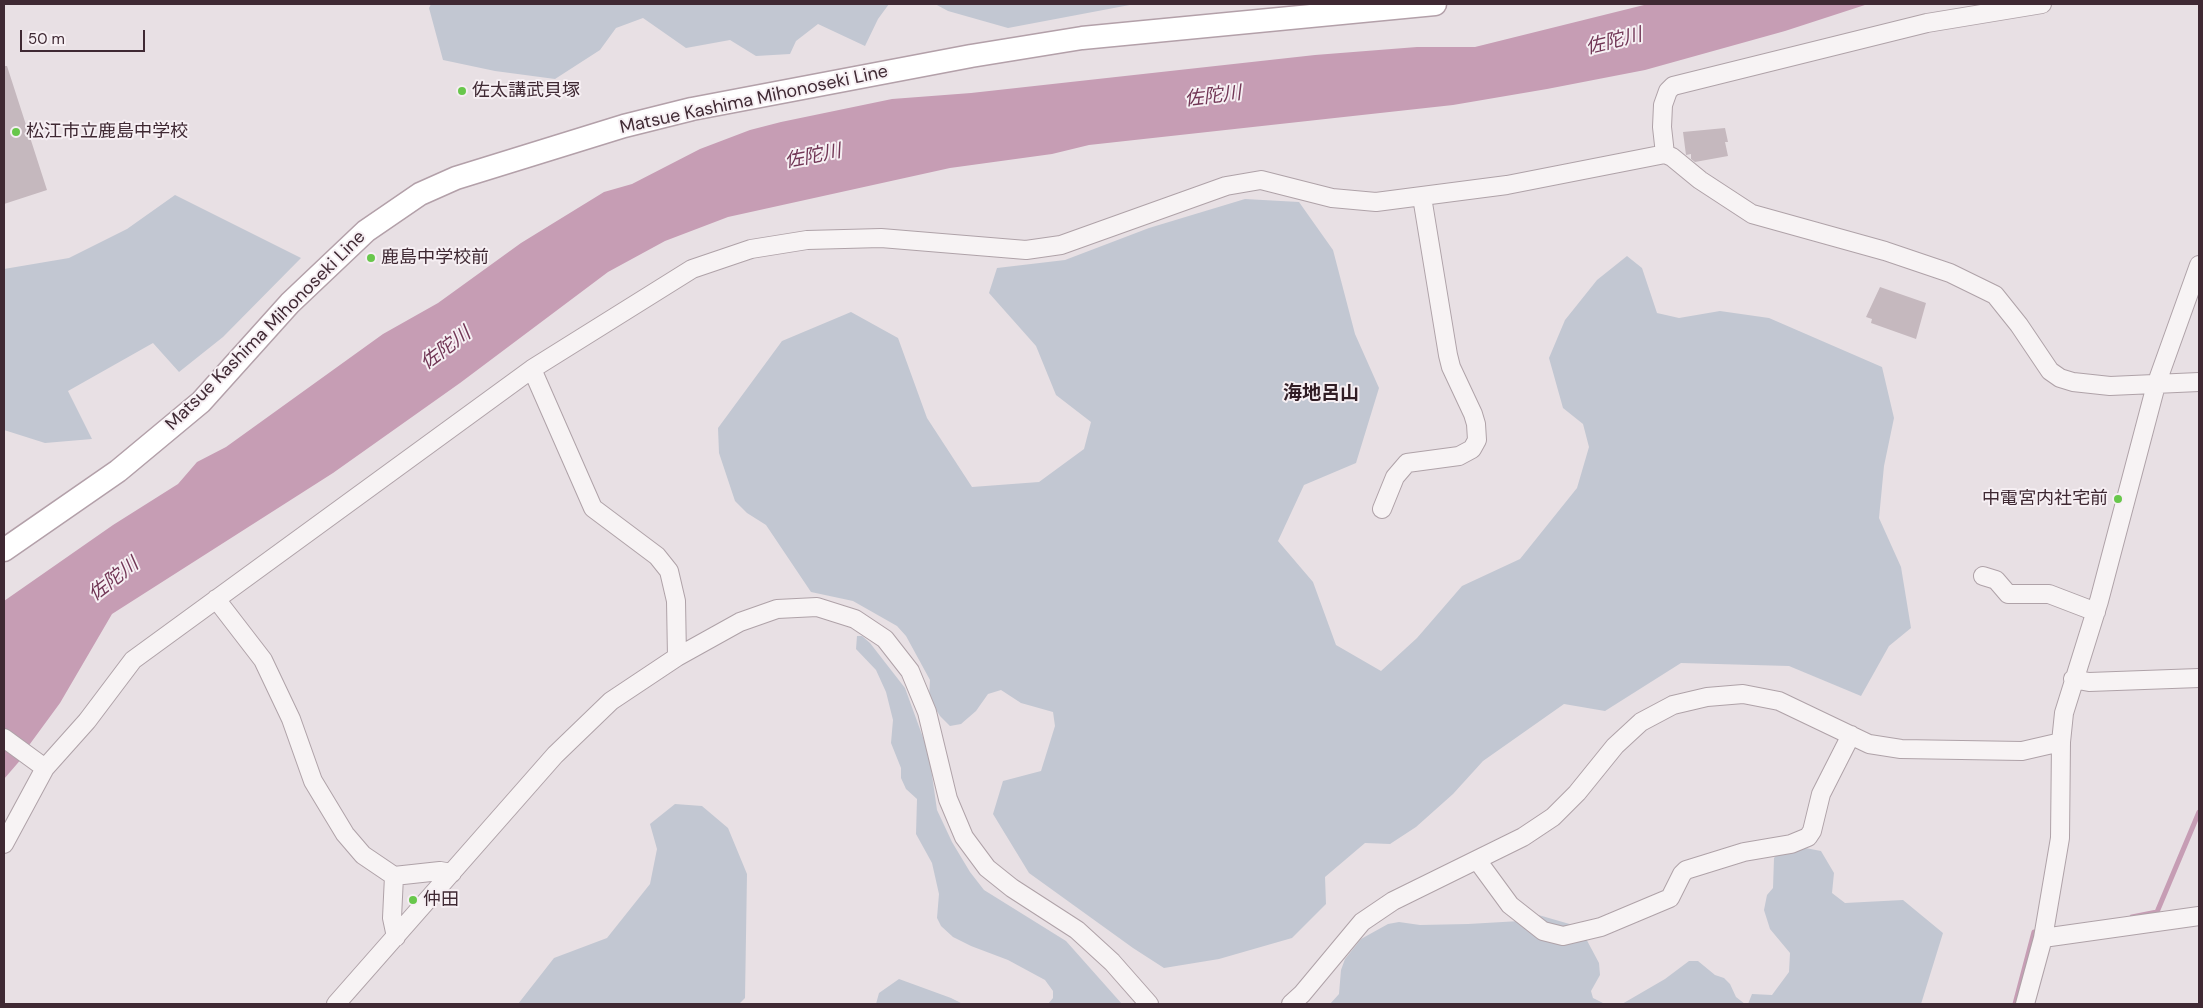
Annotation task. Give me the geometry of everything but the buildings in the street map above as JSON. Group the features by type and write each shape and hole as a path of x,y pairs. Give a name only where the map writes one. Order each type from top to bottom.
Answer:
{"main road":[{"name":"Matsue Kashima Mihonoseki Line","path":"4,550 118,471 201,402 290,303 366,231 420,194 456,178 562,144 683,111 861,75 1082,38 1435,4"}],"street":[{"path":"1665,154 1662,127 1663,105 1668,91 1673,86 1927,23 2042,4"},
{"path":"4,844 45,768 87,721 133,660 532,369 692,269 752,249 807,240 881,238 1026,250 1061,246 1226,186 1261,180 1332,198 1376,202 1507,185 1665,154 1672,157 1724,198 1752,214 1885,251 1950,273 1995,295 2015,319 2050,371 2060,378 2073,382 2110,386 2199,382"},
{"path":"1382,509 1396,477 1407,463 1459,456 1472,449 1477,440 1476,424 1448,355 1422,197"},
{"path":"2025,1004 2043,938 2060,838 2061,742 2064,713 2073,679 2096,612 2156,385 2199,265"},
{"path":"532,369 593,508 657,556 669,571 676,601 677,657"},
{"path":"1982,576 1996,580 2008,594 2048,594 2096,612"},
{"path":"216,599 262,660 291,719 313,781 345,834 362,854 394,876 440,871 452,873"},
{"path":"336,1004 554,754 611,701 677,657 740,622 777,609 817,607 855,620 885,638 910,671 927,712 948,799 964,837 987,868 1012,888 1077,930 1112,962 1149,1004"},
{"path":"2073,679 2089,682 2199,678"},
{"path":"1291,1004 1302,994 1362,922 1393,901 1523,837 1553,817 1628,734 1641,722 1672,705 1707,697 1743,694 1779,701 1869,744 1901,749 2022,751 2061,742"},
{"path":"1477,860 1510,905 1543,931 1564,936 1601,926 1670,898 1686,870 1744,852 1796,843 1808,837 1812,830 1822,794 1851,735"},
{"path":"4,738 45,768"},
{"path":"394,876 392,918 396,937"},
{"path":"2043,938 2199,916"}],"shaded area":[{"path":"431,4 889,4 878,19 865,46 818,24 796,41 790,54 756,56 730,40 686,48 643,18 616,28 600,50 555,79 495,71 443,60 429,8"},
{"path":"935,4 1135,4 1008,28 948,11"},
{"path":"175,195 301,258 223,337 179,372 153,343 68,391 92,439 45,443 4,430 4,269 69,258 127,229"},
{"path":"1245,199 1299,202 1333,250 1355,334 1379,388 1356,463 1304,485 1278,541 1313,582 1336,645 1381,671 1417,638 1462,586 1520,559 1577,488 1589,447 1583,424 1563,408 1549,358 1565,320 1597,280 1627,256 1642,268 1657,313 1679,318 1720,311 1769,318 1882,367 1894,418 1884,466 1879,518 1901,567 1911,628 1889,646 1861,696 1789,666 1681,663 1605,711 1564,704 1483,761 1453,794 1416,827 1390,844 1365,843 1325,877 1326,904 1292,938 1219,959 1164,968 1029,873 993,814 1003,781 1041,771 1055,726 1053,712 1021,703 1001,690 988,694 976,711 961,724 950,726 940,716 929,698 930,680 906,636 897,626 853,601 811,592 766,525 747,513 735,501 719,453 718,428 782,341 851,312 898,338 927,418 972,487 1039,482 1084,449 1091,422 1056,395 1036,346 989,293 997,268 1065,260 1149,228"},
{"path":"857,636 862,636 870,643 905,688 929,754 937,810 952,842 970,872 984,890 1066,941 1122,1004 1048,1004 1053,998 1053,991 1045,980 1008,960 953,937 941,926 937,918 939,894 932,863 916,834 917,799 906,789 901,778 901,768 891,743 893,720 886,692 876,670 856,649"},
{"path":"675,804 702,806 728,828 747,874 745,998 739,1004 518,1004 554,958 607,938 650,884 657,849 650,824"},
{"path":"1795,846 1821,851 1834,873 1832,893 1845,903 1903,900 1943,933 1921,1004 1748,1004 1752,994 1772,995 1789,972 1790,953 1770,929 1764,910 1767,895 1773,888 1774,858 1781,850"},
{"path":"1535,914 1573,925 1583,933 1599,963 1600,975 1591,991 1593,998 1605,1004 1330,1004 1339,994 1341,970 1345,959 1361,939 1388,924 1399,922 1420,925 1468,924 1520,921"},
{"path":"1689,961 1698,961 1715,975 1724,978 1730,984 1736,997 1745,1004 1622,1004 1665,979"},
{"path":"899,979 963,1004 876,1004 879,993"}],"water":[{"name":"佐陀川","path":"1648,4 1868,4 1785,31 1645,70 1453,105 1089,145 1052,154 950,168 728,217 665,241 608,272 460,383 333,473 112,614 60,703 27,748 4,731 4,601 113,525 178,484 197,462 226,447 383,334 438,303 521,243 604,192 632,184 700,149 750,130 892,99 971,93 1315,55 1417,47 1475,47"},
{"path":"4,743 23,757 4,779"}],"waterway":[{"path":"2132,917 2157,912 2199,812"},
{"path":"2015,1004 2034,932"}],"place":[{"name":"佐太講武貝塚","path":"462,91"},
{"name":"松江市立鹿島中学校","path":"16,132"},
{"name":"鹿島中学校前","path":"371,258"},
{"name":"中電宮内社宅前","path":"2118,499"},
{"name":"仲田","path":"413,900"}],"district":[{"name":"海地呂山","path":"1321,394"}]}
